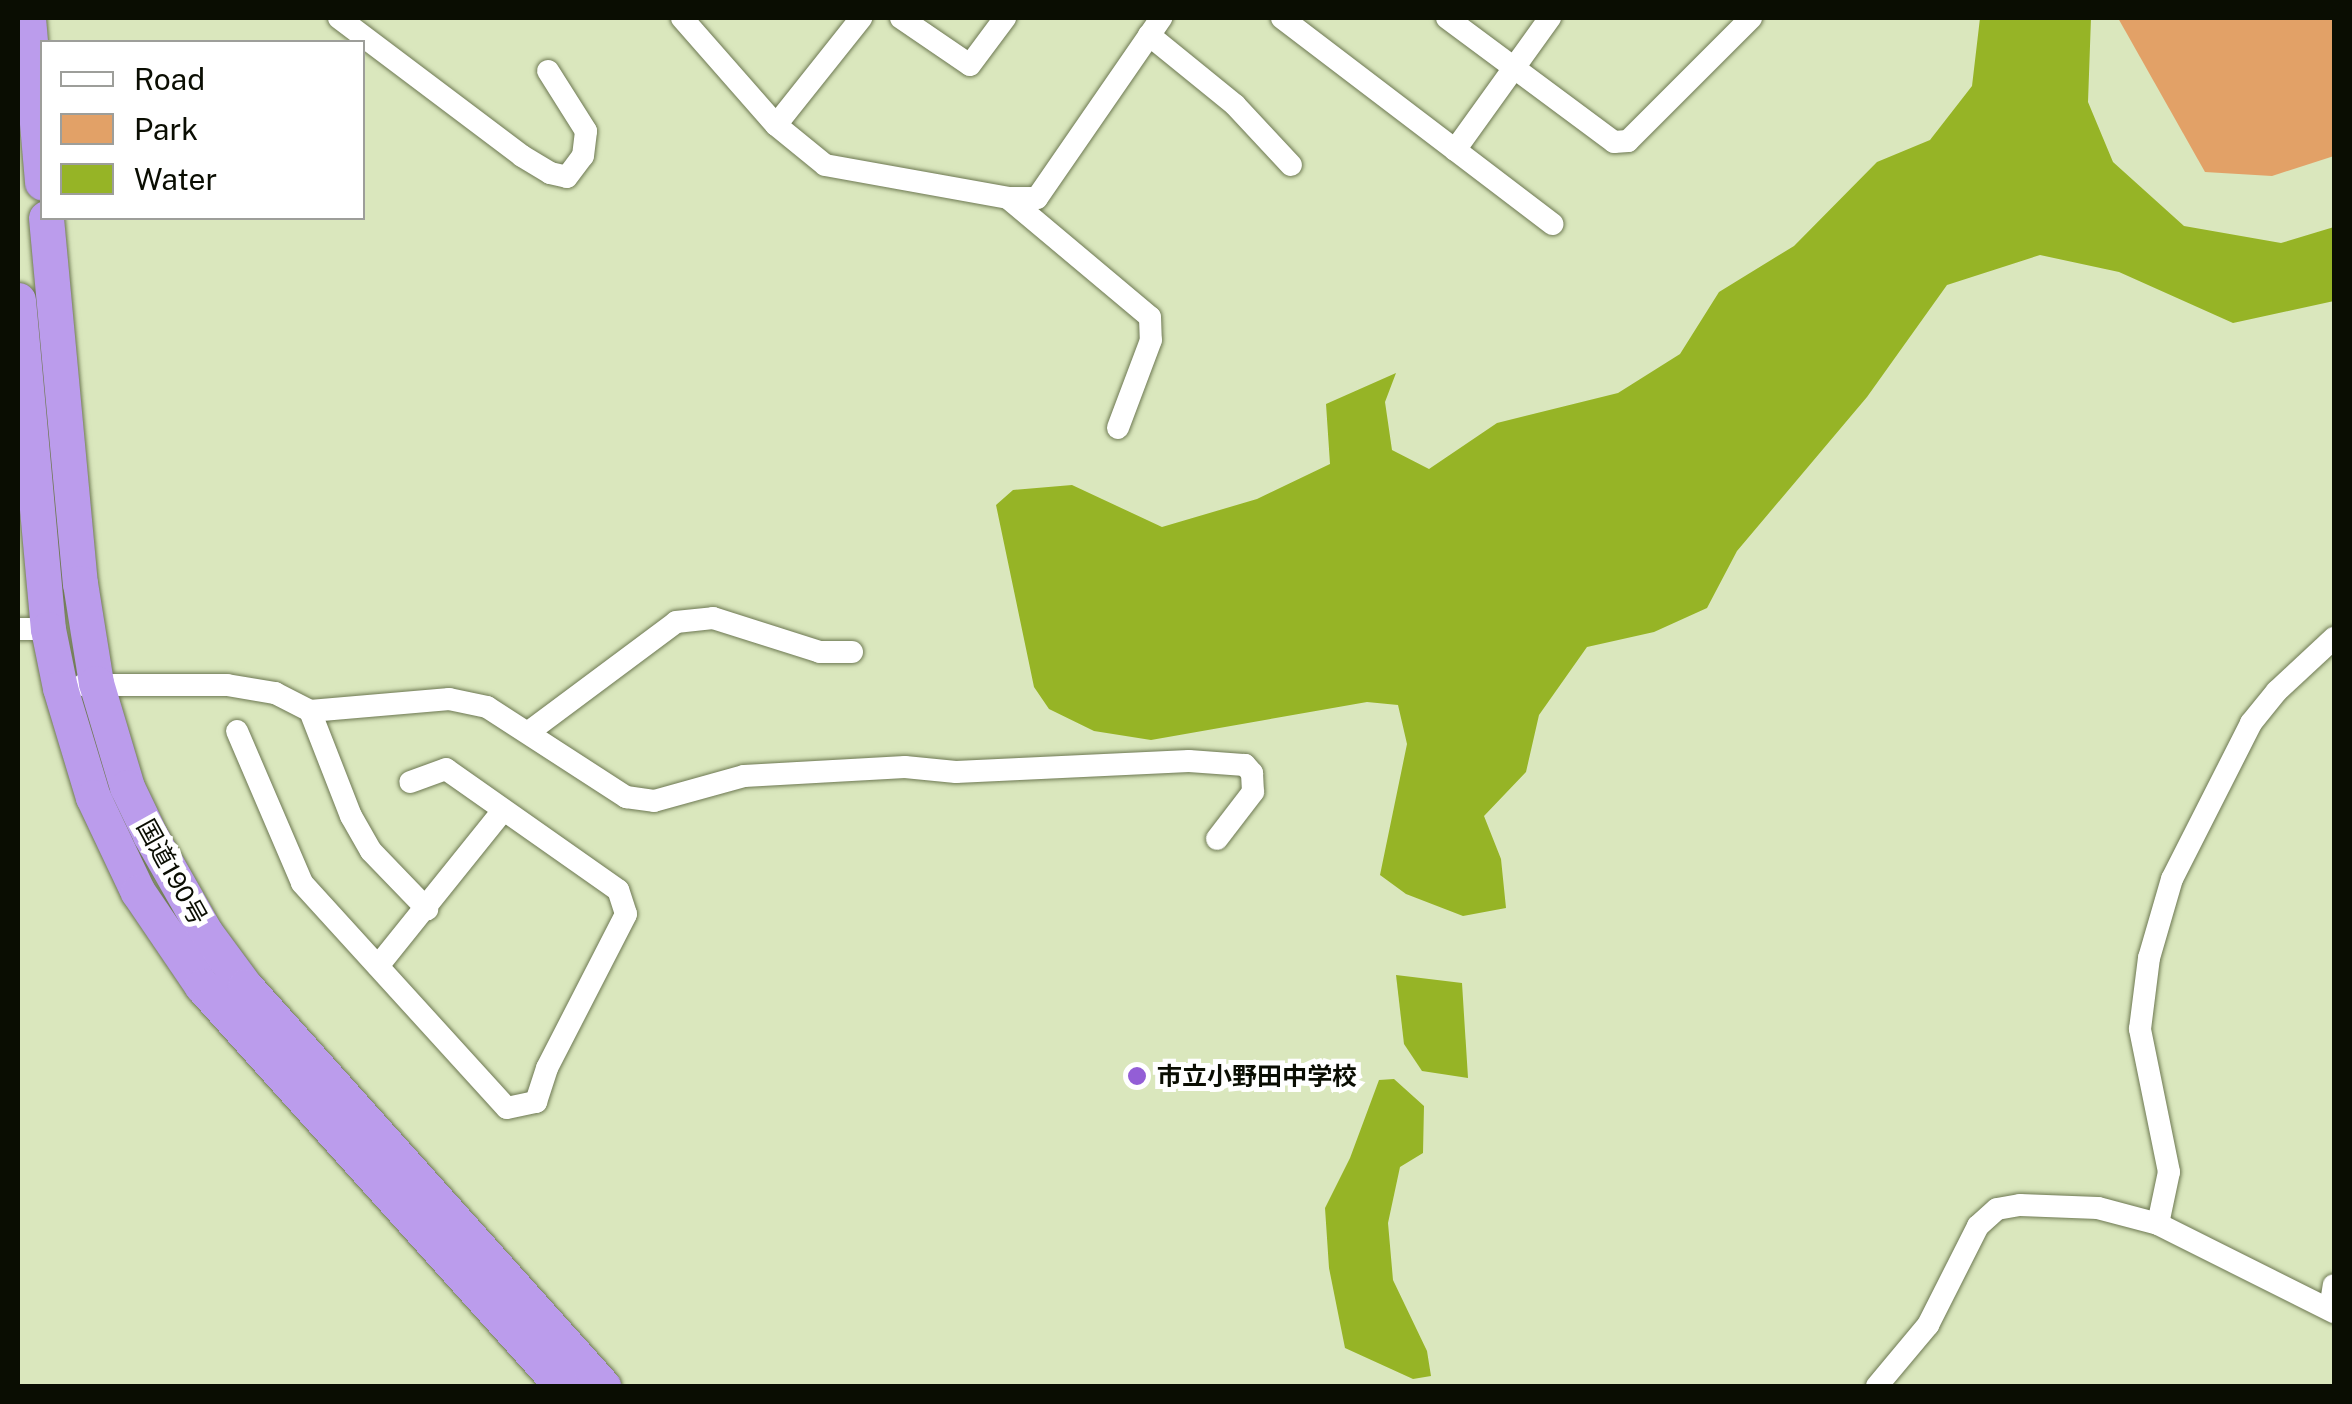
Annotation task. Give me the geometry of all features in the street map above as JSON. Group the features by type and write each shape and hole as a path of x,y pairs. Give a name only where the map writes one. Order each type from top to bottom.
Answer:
{"highway":[{"path":"28,18 40,159"},
{"name":"国道190号","path":"46,220 80,582 96,683 127,787 171,876 245,986 603,1386"},
{"name":"国道190号","path":"18,300 33,629 60,688 93,797 138,892 202,986 562,1386"}],"street":[{"path":"339,18 522,156 550,173 567,177 583,156 586,131 548,71"},
{"path":"682,18 776,126 825,166 1008,198 1037,198 1155,26 1291,164"},
{"path":"776,126 861,18"},
{"path":"901,18 970,64 1005,18"},
{"path":"1282,18 1552,224"},
{"path":"1447,18 1614,142 1628,142 1751,18"},
{"path":"1455,150 1550,18"},
{"path":"1008,198 1150,317 1152,340 1118,428"},
{"path":"530,731 676,622 714,618 820,652 852,652"},
{"path":"2158,1224 2169,1172 2140,1029 2149,958 2172,879 2252,724 2278,691 2334,638"},
{"path":"60,688 96,683 227,686 275,693 310,711 449,699 487,707 530,731 626,798 654,801 744,776 905,767 956,772 1188,761 1244,765 1252,773 1254,792 1217,839"},
{"path":"310,711 351,816 372,850 427,910"},
{"path":"237,731 302,884 507,1108 536,1102 548,1068 626,914 618,890 446,769 410,782"},
{"path":"378,966 427,910 502,812"},
{"path":"1878,1386 1919,1338 1978,1226 1997,1209 2069,1204 2125,1212 2158,1224 2332,1310 2334,1285"}],"green space":[{"path":"2118,18 2334,18 2334,156 2272,176 2205,172"}],"water":[{"path":"1980,18 2091,18 2088,102 2113,162 2184,226 2281,243 2334,227 2334,301 2233,323 2119,272 2040,255 1947,285 1867,397 1737,551 1707,608 1654,632 1587,647 1539,715 1526,772 1484,816 1501,859 1506,908 1463,916 1406,894 1380,875 1407,744 1398,705 1367,702 1151,740 1094,731 1049,709 1034,687 996,505 1013,490 1072,485 1162,527 1257,499 1330,464 1326,404 1396,373 1385,402 1392,450 1429,469 1497,423 1618,393 1680,354 1719,292 1794,246 1877,162 1930,140 1972,86"},
{"path":"1396,975 1462,983 1468,1078 1422,1071 1404,1044"},
{"path":"1394,1079 1424,1106 1423,1153 1400,1167 1388,1223 1393,1280 1427,1351 1431,1376 1413,1379 1345,1348 1329,1268 1325,1208 1350,1158 1379,1080"}],"place":[{"name":"市立小野田中学校","path":"1137,1076"}]}
